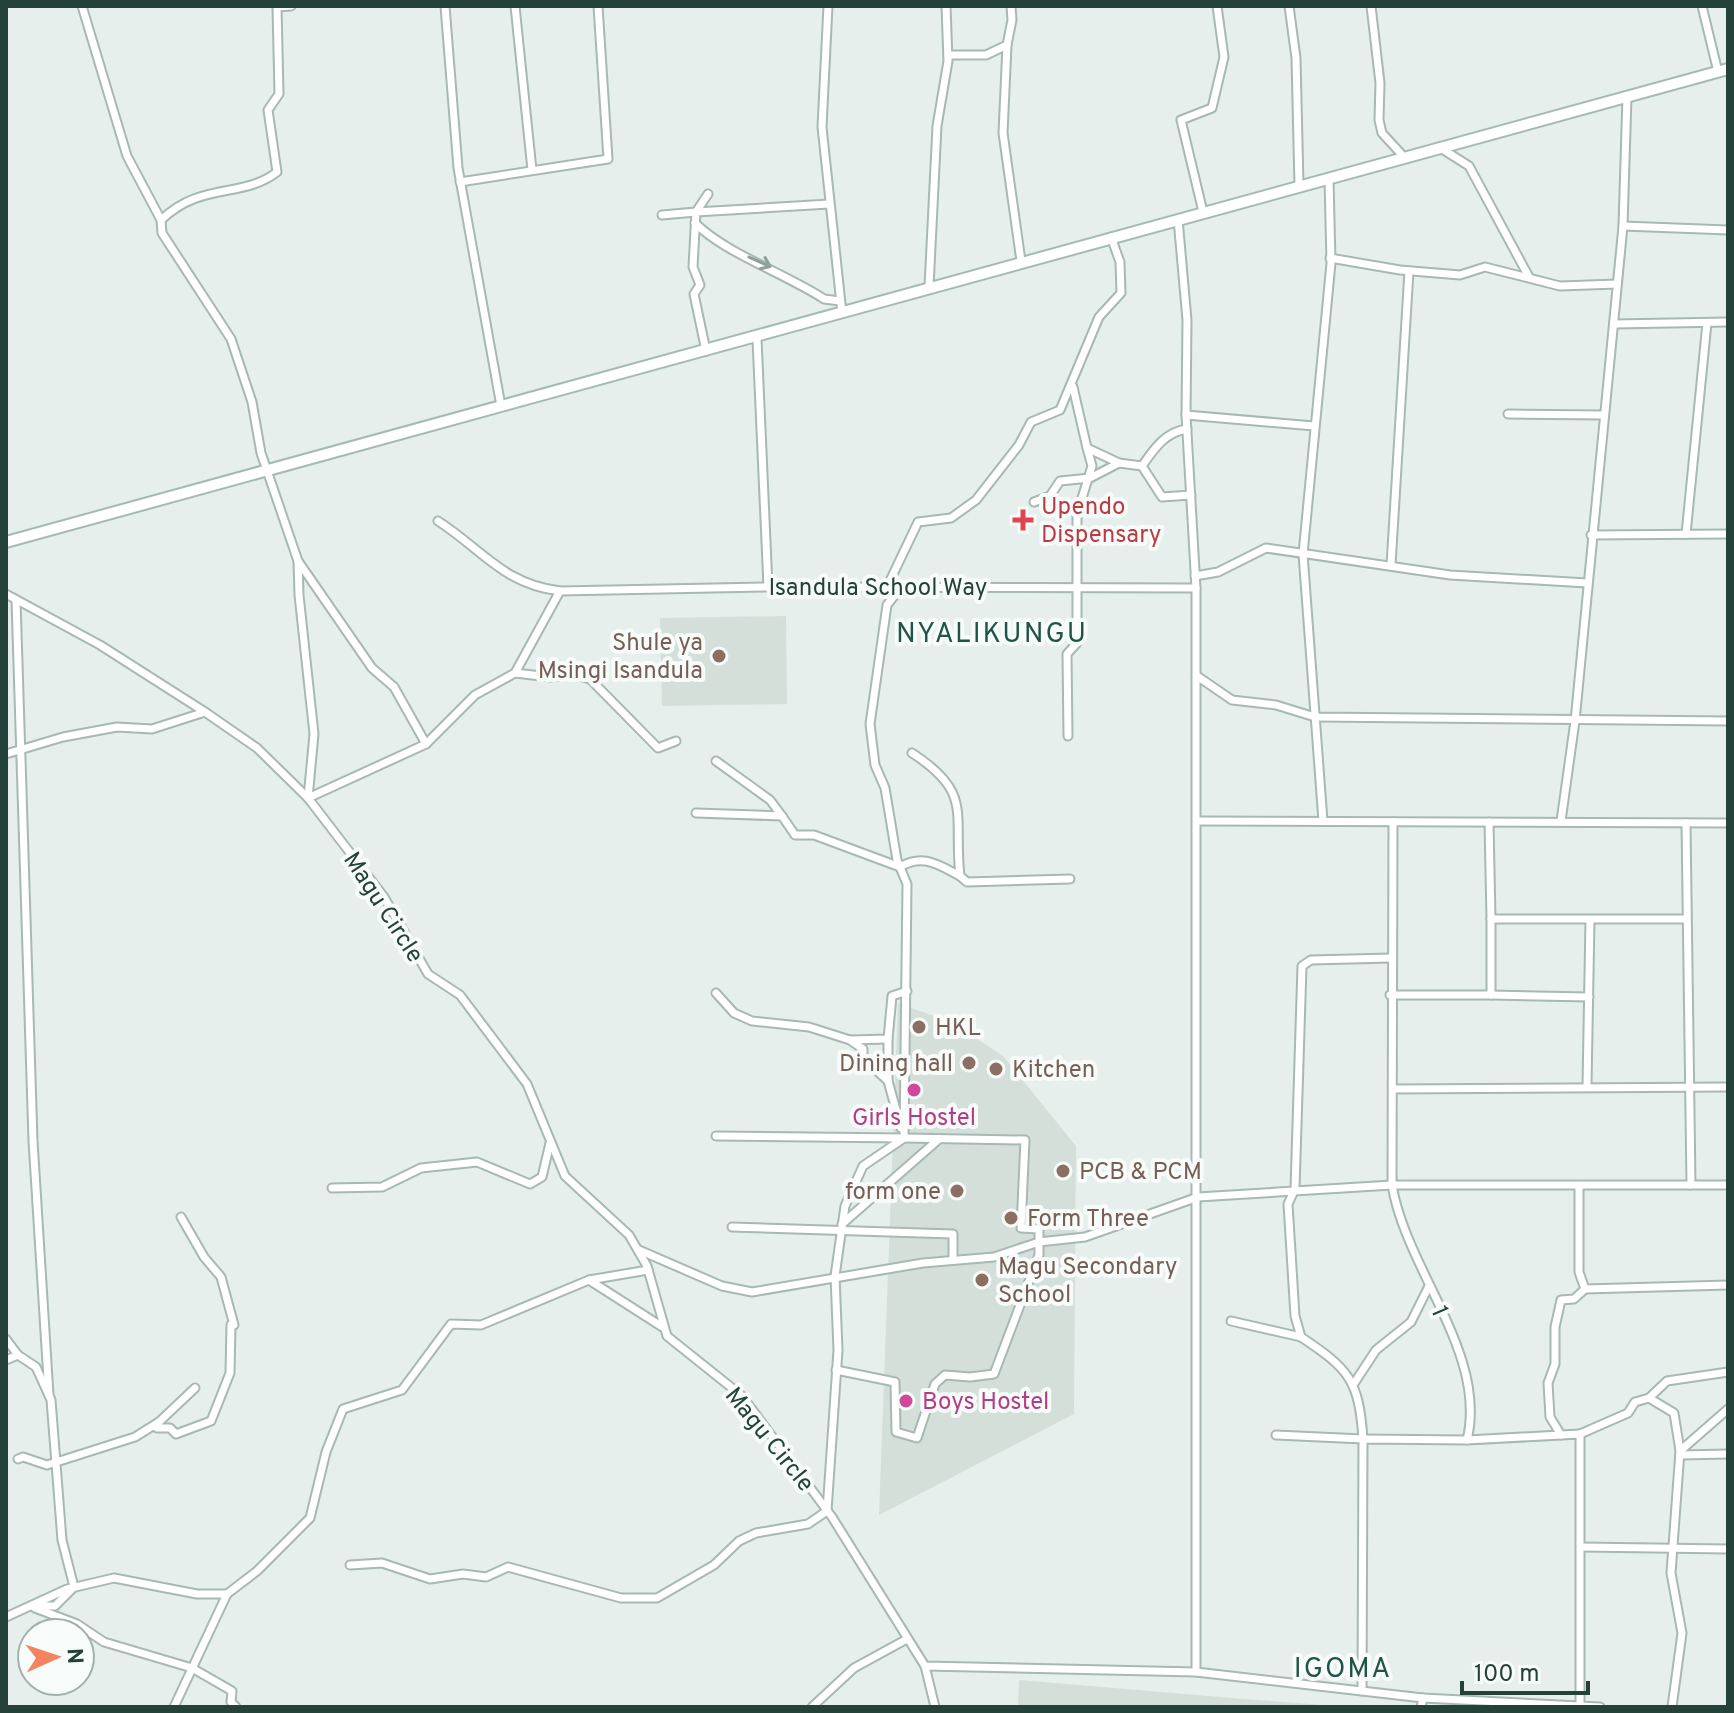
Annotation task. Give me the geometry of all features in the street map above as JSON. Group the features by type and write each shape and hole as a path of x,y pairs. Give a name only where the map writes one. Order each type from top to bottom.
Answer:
{"main road":[{"path":"6,542 757,339 1021,261 1723,70"}],"street":[{"path":"82,6 127,156 161,220 162,233 231,339 252,402 261,453 298,561 314,734 308,798 426,744 475,695 515,673 560,591"},
{"path":"161,220 196,195 264,182 277,172 268,110 279,94 277,7 291,6"},
{"path":"445,6 460,182 501,406"},
{"path":"515,6 532,170"},
{"path":"460,182 608,159 598,6"},
{"path":"828,6 822,127 842,313"},
{"path":"929,287 937,126 948,55 946,6"},
{"path":"1011,6 1003,133 1021,261"},
{"path":"1203,212 1181,120 1212,108 1224,57 1217,6"},
{"path":"1289,6 1296,58 1299,186"},
{"path":"1371,6 1380,83 1379,120 1382,133 1404,157"},
{"path":"1702,6 1723,70"},
{"path":"948,55 986,55 1007,45"},
{"path":"1561,821 1575,721 1623,226 1627,94"},
{"path":"1439,147 1469,166 1529,277"},
{"path":"1323,821 1303,554 1330,258 1329,178"},
{"path":"706,351 694,294 700,285 693,267 696,212 708,194"},
{"path":"662,215 829,204"},
{"path":"1178,219 1187,320 1186,415 1196,588 1196,1672"},
{"path":"695,223 712,241 731,246 824,299 840,301"},
{"path":"1623,226 1728,230"},
{"path":"887,587 918,522 951,518 976,500 1004,466 1031,422 1060,410 1099,317 1121,293 1120,262 1111,237"},
{"path":"1330,258 1409,271 1460,275 1485,267 1560,286 1617,284"},
{"path":"1391,565 1409,271"},
{"path":"1614,324 1728,322"},
{"path":"1686,534 1707,323"},
{"path":"757,339 768,587"},
{"path":"1068,736 1067,654 1077,643 1080,588 1077,514 1092,466 1072,385"},
{"path":"1508,414 1603,415"},
{"path":"1186,415 1314,426"},
{"path":"1142,466 1158,443 1176,430 1187,429"},
{"path":"1087,448 1119,463 1142,466 1162,497 1191,495"},
{"path":"1034,502 1050,496 1060,481 1090,478 1119,463"},
{"name":"Isandula School Way","path":"438,521 466,539 513,580 533,588 560,591 768,587 1196,588"},
{"path":"1591,535 1728,534"},
{"path":"1195,576 1218,572 1266,548 1450,575 1587,583"},
{"path":"298,561 372,668 394,687 426,744"},
{"path":"901,587 887,605 870,724 875,765 885,788 900,867 907,884 904,1138"},
{"name":"Magu Circle","path":"6,594 100,645 205,712 257,748 308,798 384,897 428,974 460,995 527,1084 565,1176 629,1235 648,1270 667,1336 742,1396 827,1511 925,1666 935,1707"},
{"path":"16,600 34,1146 49,1395"},
{"path":"515,673 550,677 573,674 590,679 658,748 676,741"},
{"path":"1197,676 1232,700 1276,705 1315,717 1728,721"},
{"path":"6,754 63,737 117,727 152,729 205,712"},
{"path":"912,753 950,784 958,805 960,876"},
{"path":"716,761 770,800 795,835 814,835 900,867"},
{"path":"696,813 782,816"},
{"path":"1198,821 1728,823"},
{"name":"1","path":"1393,822 1390,995 1392,1185 1401,1229 1470,1383 1472,1419 1467,1440"},
{"path":"1489,822 1491,995"},
{"path":"1686,823 1691,1185"},
{"path":"900,867 911,860 928,859 967,882 979,883 1070,879"},
{"path":"1491,919 1685,919"},
{"path":"1587,1086 1590,920"},
{"path":"1301,1337 1295,1316 1288,1204 1295,1189 1302,966 1311,960 1391,958"},
{"path":"904,1138 888,1081 888,1039 892,996 907,991"},
{"path":"716,993 734,1013 752,1021 809,1027 850,1040 863,1049 863,1058 888,1081"},
{"path":"1390,995 1589,997"},
{"path":"850,1040 888,1039"},
{"path":"1393,1089 1728,1087"},
{"path":"716,1136 1025,1140 1021,1228 1039,1229 1039,1255 994,1374 970,1377 945,1375 935,1384 917,1438 896,1432 895,1382 836,1370"},
{"path":"350,1565 382,1563 430,1579 463,1574 486,1577 508,1567 621,1598 657,1598 714,1565 739,1541 756,1533 808,1524 827,1511 836,1370 835,1276 845,1206 863,1166 904,1138"},
{"path":"842,1228 939,1139"},
{"path":"332,1188 382,1187 421,1168 477,1162 530,1184 542,1177 550,1141"},
{"path":"637,1249 722,1286 752,1292 835,1276 994,1257 1039,1242 1085,1237 1198,1197 1392,1185 1728,1185"},
{"path":"1579,1186 1579,1272 1585,1289"},
{"path":"159,1422 157,1428 170,1428 176,1434 211,1421 230,1373 232,1325 221,1277 204,1257 181,1217"},
{"path":"732,1227 842,1228 953,1234 953,1260"},
{"path":"174,1707 227,1594 257,1571 310,1518 326,1452 336,1434 343,1409 402,1390 451,1324 481,1325 589,1280 648,1270"},
{"path":"589,1280 665,1329"},
{"path":"1561,1435 1550,1417 1548,1383 1555,1364 1555,1327 1561,1300 1574,1299 1585,1289 1728,1285"},
{"path":"1353,1385 1376,1350 1411,1322 1429,1286"},
{"path":"1231,1321 1301,1337 1337,1362 1360,1397 1363,1439 1362,1691"},
{"path":"6,1339 18,1355 36,1367 55,1414 62,1540 74,1587"},
{"path":"6,1360 18,1355"},
{"path":"1276,1435 1467,1440 1580,1434 1628,1413 1635,1402 1649,1398 1667,1381 1728,1372"},
{"path":"18,1459 23,1457 42,1465 135,1437 159,1422 195,1388"},
{"path":"1649,1398 1674,1413 1680,1453 1671,1573 1682,1633 1672,1707"},
{"path":"1680,1453 1728,1409"},
{"path":"1580,1434 1580,1705"},
{"path":"1680,1453 1728,1454"},
{"path":"1581,1547 1728,1549"},
{"path":"6,1617 74,1587 114,1578 197,1594 227,1594"},
{"path":"29,1606 77,1624 104,1642 192,1668 232,1691 231,1702 236,1707"},
{"path":"812,1707 854,1668 907,1639"},
{"path":"925,1666 1196,1672 1362,1691 1422,1702 1600,1707"}],"shaded area":[{"path":"786,616 787,704 662,706 660,618"},
{"name":"Magu Secondary School","path":"898,1003 953,1023 1003,1056 1076,1146 1074,1414 879,1515"},
{"path":"1019,1680 1244,1699 1350,1707 1018,1707"}],"place":[{"name":"Upendo Dispensary","path":"1023,520"},
{"name":"Shule ya Msingi Isandula","path":"719,656"},
{"name":"HKL","path":"919,1027"},
{"name":"Dining hall","path":"969,1063"},
{"name":"Kitchen","path":"996,1069"},
{"name":"Girls Hostel","path":"914,1090"},
{"name":"PCB & PCM","path":"1063,1171"},
{"name":"form one","path":"957,1191"},
{"name":"Form Three","path":"1011,1218"},
{"name":"Magu Secondary School","path":"982,1280"},
{"name":"Boys Hostel","path":"906,1401"}],"district":[{"name":"NYALIKUNGU","path":"992,632"},
{"name":"IGOMA","path":"1343,1667"}]}
